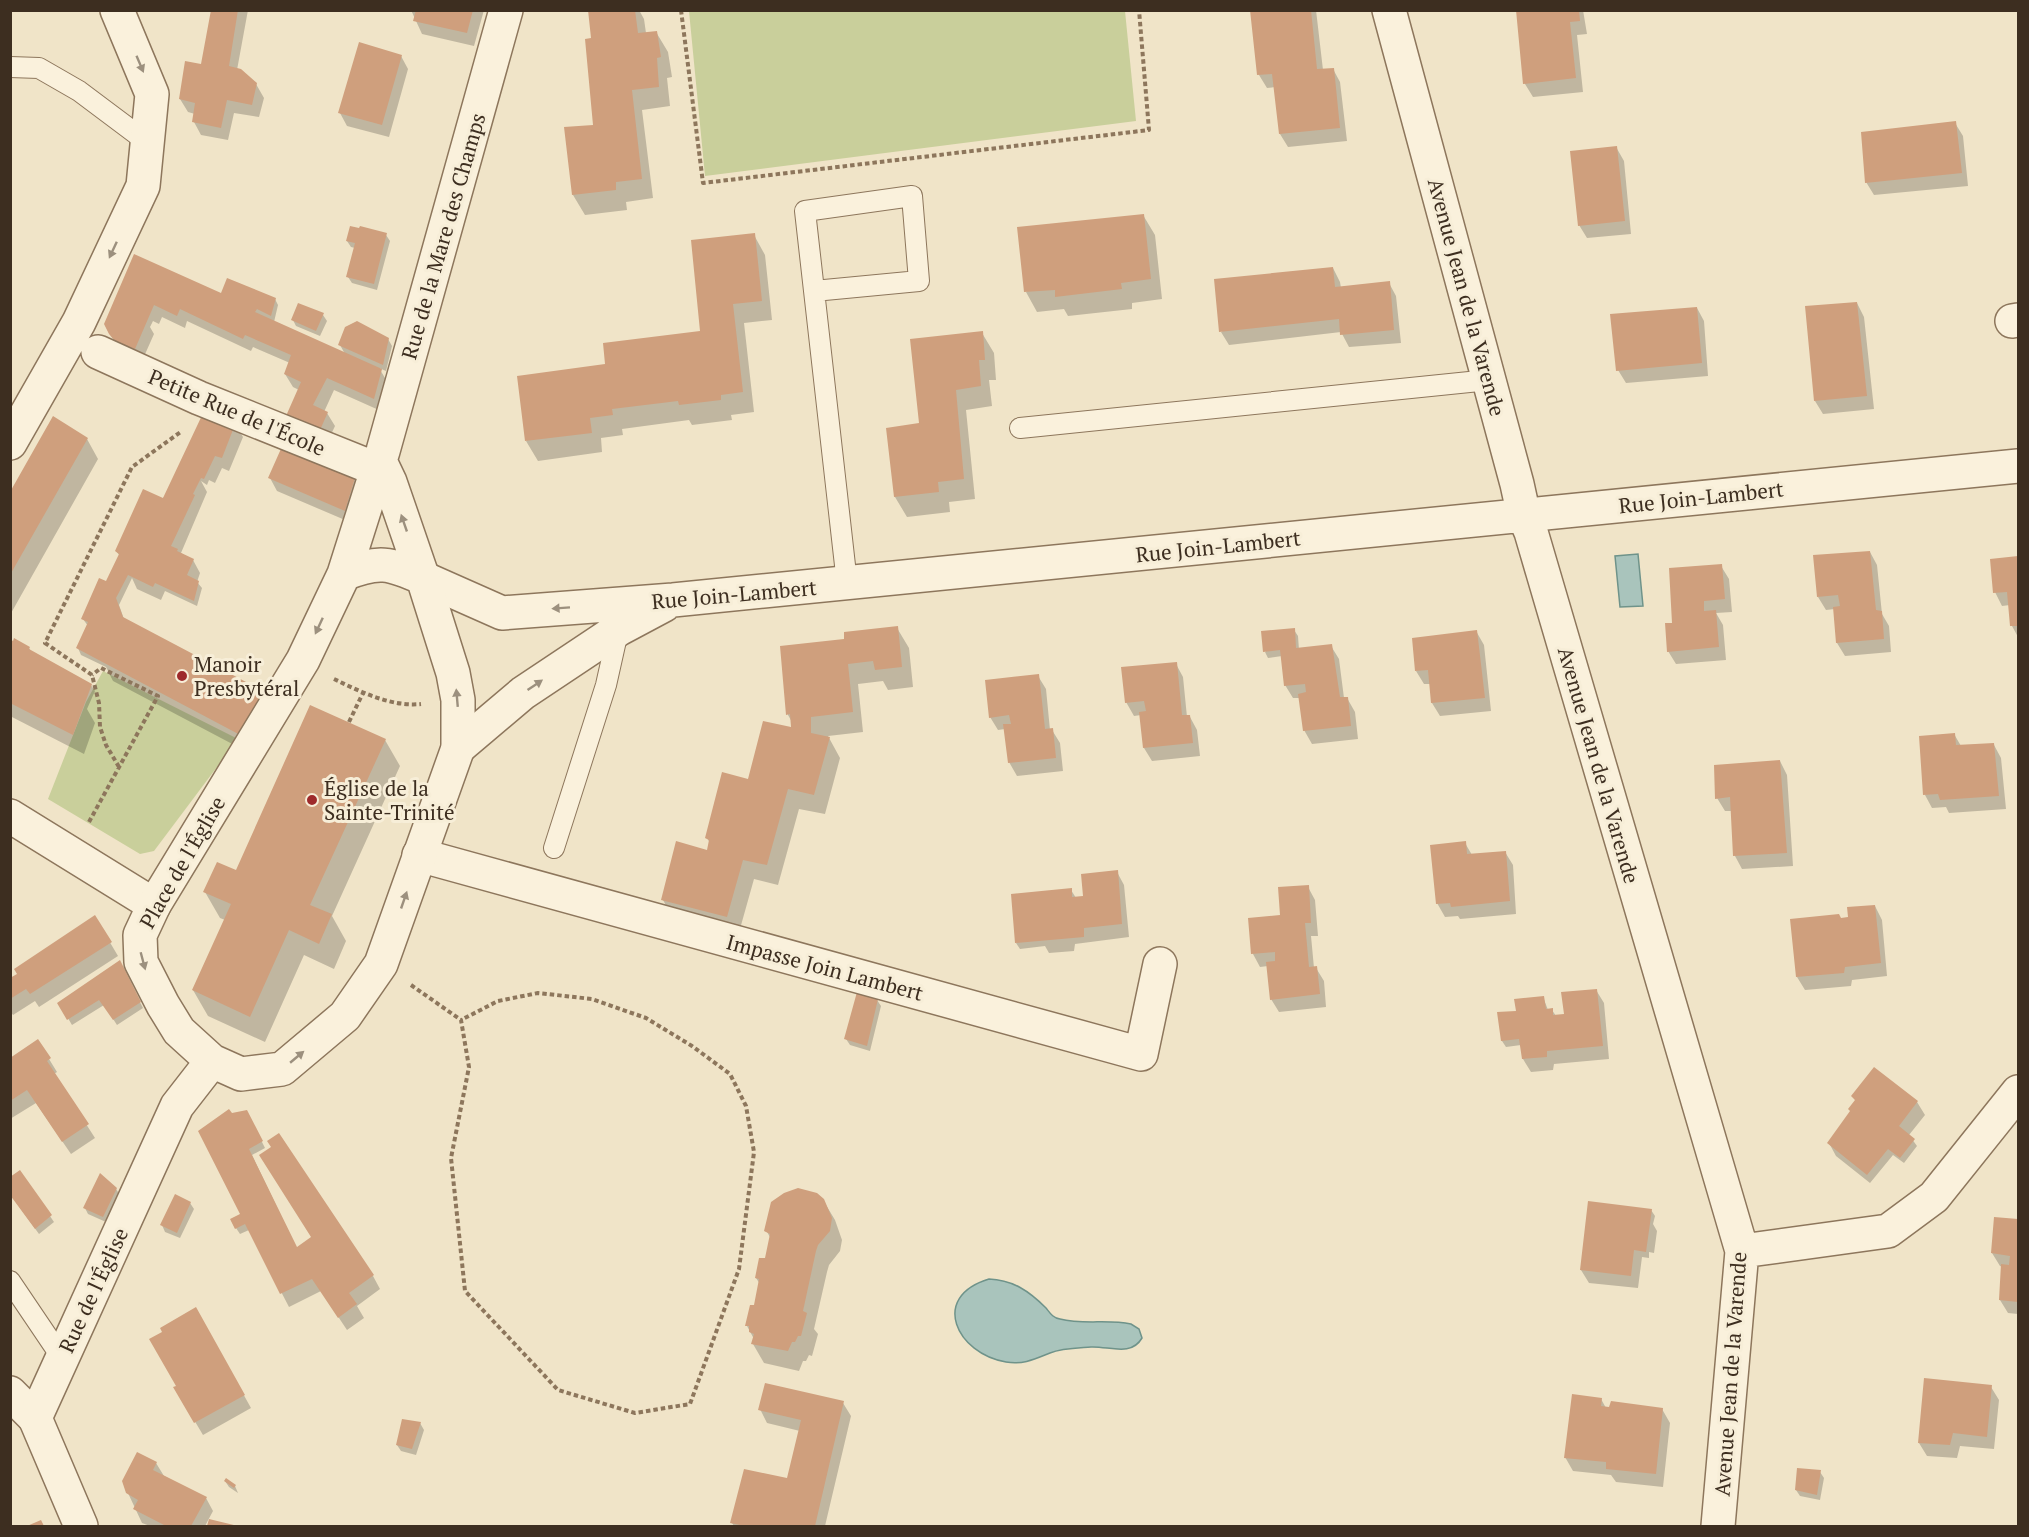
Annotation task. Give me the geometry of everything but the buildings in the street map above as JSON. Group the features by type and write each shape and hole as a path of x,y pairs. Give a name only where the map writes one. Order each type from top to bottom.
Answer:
{"street":[{"path":"10,442 79,322 143,186 152,94 117,10"},
{"name":"Rue de la Mare des Champs","path":"344,574 378,465 506,10"},
{"name":"Avenue Jean de la Varende","path":"1389,10 1524,516 1534,542 1742,1251 1718,1527"},
{"name":"Petite Rue de l'École","path":"98,352 199,398 378,465"},
{"path":"378,465 390,482 423,578"},
{"name":"Rue Join-Lambert","path":"423,578 502,613 619,616 673,600 2019,466"},
{"path":"344,574 364,566 379,564 399,568 423,578"},
{"name":"Place de l'Église","path":"344,574 303,660 154,905 140,935 141,962 179,1031 212,1061 242,1074 282,1070 345,1016 381,964 458,748 458,700 453,673 423,578"},
{"path":"458,748 619,616"},
{"path":"19,821 154,905"},
{"name":"Impasse Join Lambert","path":"419,855 1141,1054 1161,964"},
{"name":"Rue de l'Église","path":"35,1418 177,1106 212,1061"},
{"path":"1742,1251 1887,1231 1934,1197 2019,1092"},
{"path":"10,1392 35,1418 81,1527"}],"lane":[{"path":"10,67 39,68 79,91 147,142"},
{"path":"814,291 920,281 912,196 805,211 814,291 848,583"},
{"path":"1020,428 1489,380"},
{"path":"554,848 606,685 619,616"},
{"path":"10,1281 62,1358"}],"path":[{"path":"681,10 703,183 1149,130 1139,10"},
{"path":"119,768 106,745 100,727 99,703 92,675 45,643 132,467 182,431 199,398"},
{"path":"303,660 363,693 406,705 458,700"},
{"path":"72,854 158,696 101,669 92,675"},
{"path":"349,723 363,693"},
{"path":"381,964 461,1020 469,1067 451,1158 465,1291 558,1390 635,1413 690,1404 739,1269 754,1152 746,1106 730,1074 692,1046 646,1018 592,999 538,993 498,1001 461,1020"}],"green space":[{"path":"689,11 1125,11 1136,121 705,176"},
{"path":"103,671 238,739 154,851 140,854 48,799 86,702"}],"water":[{"path":"1638,554 1643,606 1620,607 1615,556"},
{"path":"989,1279 1013,1284 1033,1296 1058,1318 1078,1322 1131,1324 1139,1329 1142,1338 1137,1344 1126,1349 1091,1347 1065,1349 1023,1362 1012,1363 989,1357 974,1348 963,1337 957,1324 955,1311 959,1298 970,1287"}],"place":[{"name":"Manoir Presbytéral","path":"182,676"},
{"name":"Église de la Sainte-Trinité","path":"312,800"}]}
